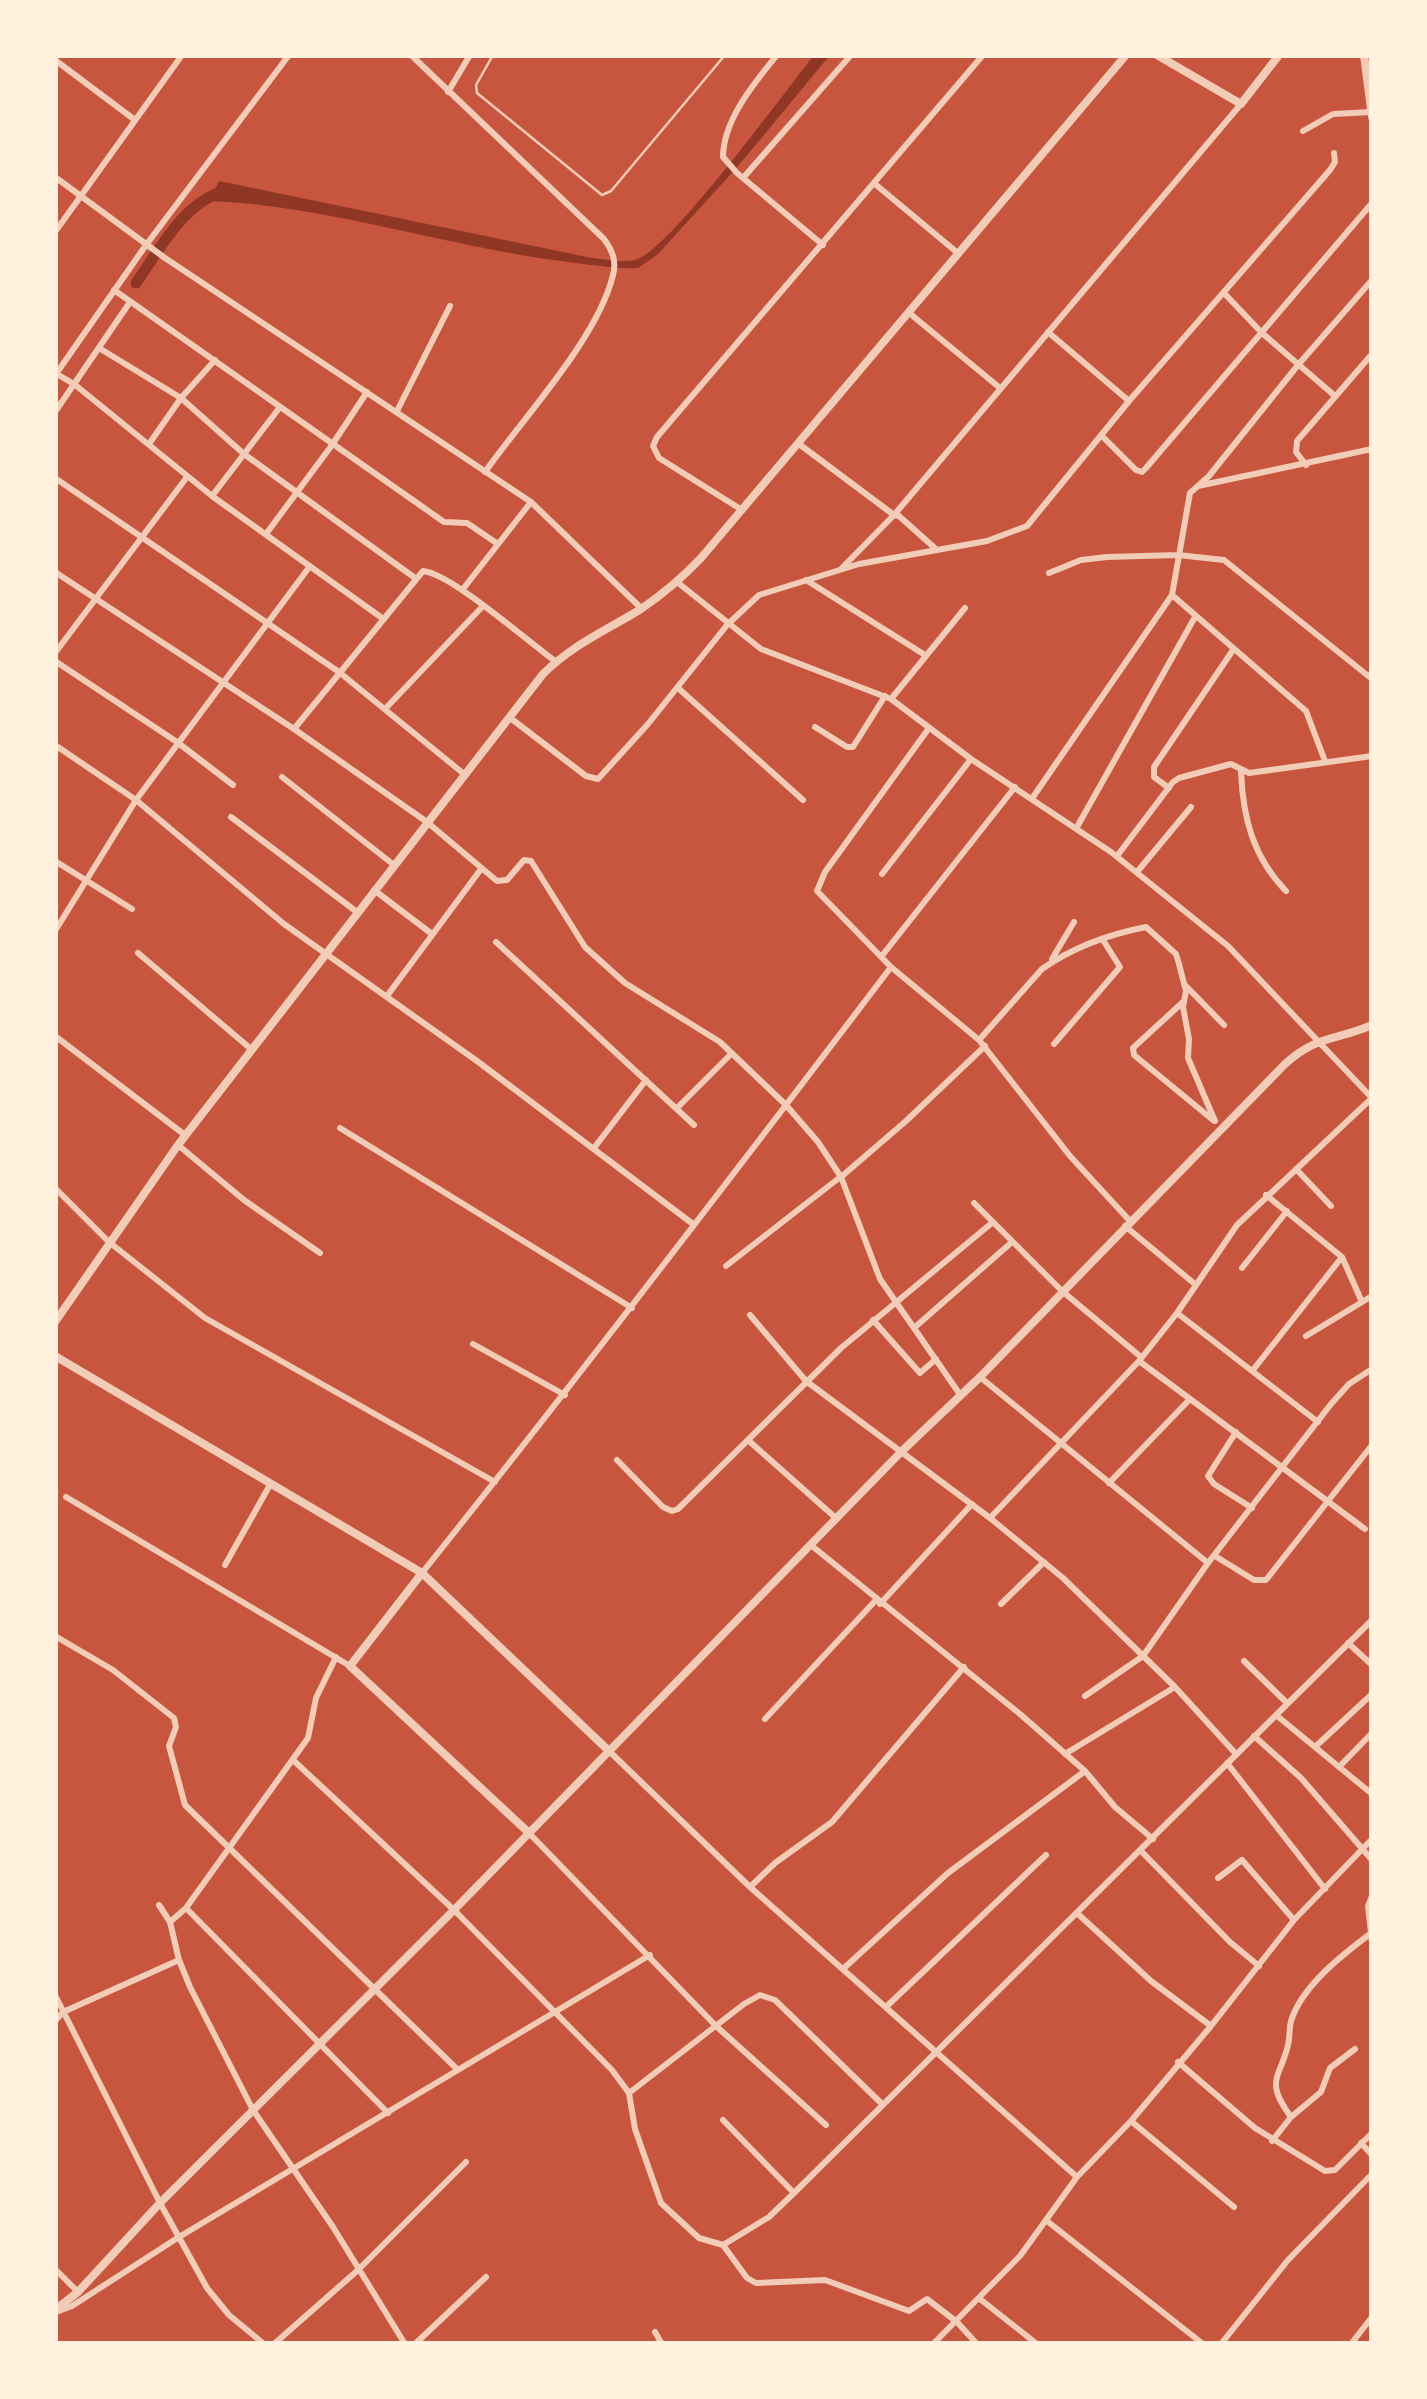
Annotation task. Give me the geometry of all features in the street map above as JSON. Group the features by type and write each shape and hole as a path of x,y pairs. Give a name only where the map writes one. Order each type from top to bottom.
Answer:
{"street":[{"path":"55,232 182,55"},
{"path":"289,55 57,374 212,496 382,618"},
{"path":"411,55 604,238 613,256 613,278 573,354 485,472"},
{"path":"448,93 470,55"},
{"path":"778,55 737,114 725,140 723,157 740,176 823,245"},
{"path":"740,176 851,55"},
{"path":"743,510 659,458 653,446 657,438 982,55"},
{"path":"55,1322 185,1135 556,661 677,582 743,510 1126,55"},
{"path":"1156,55 1242,104"},
{"path":"839,571 894,515 1280,55"},
{"path":"1303,132 1332,114 1371,114 1364,55"},
{"path":"55,60 135,120"},
{"path":"509,717 586,776 598,779 678,688 726,625 759,595 859,564 1003,536 1027,526 1129,400 1330,170 1335,162 1334,153"},
{"path":"55,177 164,258 531,502 642,608"},
{"path":"875,184 958,254"},
{"path":"1100,435 1142,472 1372,203"},
{"path":"1033,798 1172,596 1190,494 1372,280"},
{"path":"116,291 444,522 466,523 498,544"},
{"path":"1224,293 1262,333 1334,396"},
{"path":"55,412 129,300"},
{"path":"396,411 450,306"},
{"path":"908,312 1000,388"},
{"path":"1048,332 1129,400"},
{"path":"99,348 181,398 244,454 415,578"},
{"path":"1306,465 1296,452 1297,441 1372,354"},
{"path":"149,444 181,398 215,360"},
{"path":"266,534 366,392"},
{"path":"212,496 280,407"},
{"path":"799,444 899,516 938,550"},
{"path":"1197,486 1372,450"},
{"path":"55,653 187,476"},
{"path":"55,478 339,672 464,774"},
{"path":"462,589 531,502"},
{"path":"1049,573 1080,560 1178,555 1214,558 1232,565 1372,679"},
{"path":"55,930 176,742 310,566"},
{"path":"55,572 294,728 427,822 497,881 506,880 526,859 531,861 574,932 600,961 625,983 732,1052 818,1142 858,1215 880,1279 961,1396"},
{"path":"294,728 423,572 462,589 556,661"},
{"path":"805,579 925,655"},
{"path":"677,582 726,625 761,649 888,697 1117,856 1248,966 1372,1098 1237,1225 1140,1359 990,1518"},
{"path":"1172,596 1306,711 1325,761"},
{"path":"386,708 482,607"},
{"path":"815,727 853,747 888,697 965,608"},
{"path":"1077,828 1196,617"},
{"path":"1169,788 1154,777 1154,766 1233,650"},
{"path":"55,661 233,785"},
{"path":"678,688 803,800"},
{"path":"929,728 818,882 820,895 881,957 982,1043 1128,1224 1196,1284"},
{"path":"55,745 136,800 325,954 693,1224"},
{"path":"1117,856 1179,778 1230,764 1249,773 1372,756"},
{"path":"882,874 972,758"},
{"path":"1241,770 1244,807 1256,850 1286,891"},
{"path":"282,777 394,865"},
{"path":"881,957 1015,787"},
{"path":"1136,872 1192,807"},
{"path":"230,817 357,912"},
{"path":"55,862 132,910"},
{"path":"387,996 480,868"},
{"path":"374,890 432,934"},
{"path":"726,1266 906,1121 982,1043 1049,964 1074,922"},
{"path":"1049,964 1064,954 1146,927 1176,954 1185,986 1188,1058 1218,1124"},
{"path":"1054,1044 1120,967 1103,940"},
{"path":"496,942 694,1125"},
{"path":"138,953 252,1048"},
{"path":"350,1666 632,1308 891,966"},
{"path":"1185,986 1224,1025"},
{"path":"1183,1002 1133,1051 1136,1058 1218,1124"},
{"path":"55,2311 78,2292 160,2203 454,1910 902,1451 980,1378 1218,1124 1315,1041 1372,1026"},
{"path":"55,1036 185,1135"},
{"path":"676,1108 732,1052"},
{"path":"594,1148 646,1080"},
{"path":"340,1128 632,1308"},
{"path":"178,1145 244,1200 320,1253"},
{"path":"1296,1169 1331,1206"},
{"path":"55,1188 109,1242 206,1318 494,1482"},
{"path":"1266,1195 1342,1256 1362,1302"},
{"path":"974,1203 1062,1291 1140,1359 1366,1528"},
{"path":"1242,1268 1287,1211"},
{"path":"617,1460 672,1512 692,1499 806,1381 873,1320 992,1222"},
{"path":"914,1328 1012,1242"},
{"path":"1253,1370 1342,1256"},
{"path":"1306,1336 1372,1296"},
{"path":"1177,1312 1318,1422"},
{"path":"750,1315 806,1381 1044,1562 1175,1687 1236,1754"},
{"path":"873,1320 920,1373 936,1359"},
{"path":"472,1344 564,1395"},
{"path":"55,1356 422,1573 750,1887 1077,2177"},
{"path":"1085,1696 1143,1656 1208,1563 1318,1422 1349,1384 1372,1369"},
{"path":"980,1378 1208,1563"},
{"path":"1110,1483 1190,1399"},
{"path":"1236,1432 1208,1476 1252,1508"},
{"path":"748,1441 838,1519"},
{"path":"1215,1556 1262,1582 1372,1445"},
{"path":"225,1566 271,1484"},
{"path":"66,1497 350,1666 528,1832 716,2026 826,2125"},
{"path":"765,1718 972,1504"},
{"path":"812,1546 878,1602 964,1666 1086,1771 1115,1807 1153,1839"},
{"path":"1001,1604 1044,1562"},
{"path":"722,2245 769,2216 794,2193 1370,1624"},
{"path":"55,1636 113,1670 174,1718 176,1727 170,1746 185,1805 458,2070"},
{"path":"1348,1642 1372,1665"},
{"path":"170,1922 186,1908 308,1738 316,1698 336,1656"},
{"path":"1244,1662 1288,1703"},
{"path":"750,1887 774,1863 832,1822 964,1666"},
{"path":"1065,1754 1175,1687"},
{"path":"1315,1747 1372,1694"},
{"path":"1276,1715 1369,1792 1372,1781"},
{"path":"1339,1767 1372,1734"},
{"path":"1254,1736 1301,1778 1372,1860"},
{"path":"293,1760 454,1910 612,2070 628,2093 634,2129 661,2203 700,2238 722,2245 756,2283 825,2280 909,2311 915,2310 925,2298 957,2322 977,2344"},
{"path":"1227,1762 1325,1889"},
{"path":"843,1969 948,1872 1086,1771"},
{"path":"933,2344 980,2299 1047,2221 1077,2177 1211,2026 1294,1920 1372,1839"},
{"path":"1141,1851 1230,1942 1259,1966"},
{"path":"886,2007 1046,1855"},
{"path":"1218,1878 1242,1860 1294,1920"},
{"path":"1291,2118 1275,2076 1295,2013 1328,1971 1371,1938 1368,1906 1372,1896"},
{"path":"158,1905 170,1922 178,1960 252,2110 405,2344"},
{"path":"186,1908 388,2113"},
{"path":"1078,1914 1151,1981 1211,2026"},
{"path":"55,2311 72,2306 179,2237 650,1955"},
{"path":"55,2021 63,2012 178,1960"},
{"path":"55,1995 160,2203 216,2300 264,2344"},
{"path":"628,2093 754,1998 766,1996 775,2000 881,2104"},
{"path":"1272,2141 1291,2118 1322,2092 1330,2068 1355,2049"},
{"path":"1178,2062 1272,2141 1317,2168 1335,2170 1372,2132"},
{"path":"723,2120 794,2193"},
{"path":"1131,2120 1234,2207"},
{"path":"1361,2143 1372,2155"},
{"path":"274,2344 358,2270 466,2162"},
{"path":"1221,2344 1288,2260 1372,2174"},
{"path":"1047,2221 1203,2344"},
{"path":"55,2269 78,2292"},
{"path":"414,2344 486,2277"},
{"path":"980,2299 1037,2344"},
{"path":"1351,2344 1372,2317"},
{"path":"655,2332 662,2344"}],"lane":[{"path":"493,55 476,84 477,93 602,195 611,191 725,55"}],"shaded area":[{"path":"814,55 830,55 739,165 658,254 638,268 517,254 296,210 209,201 219,181 592,258 638,259 676,227"}],"waterway":[{"path":"136,283 184,216 224,191"}]}
